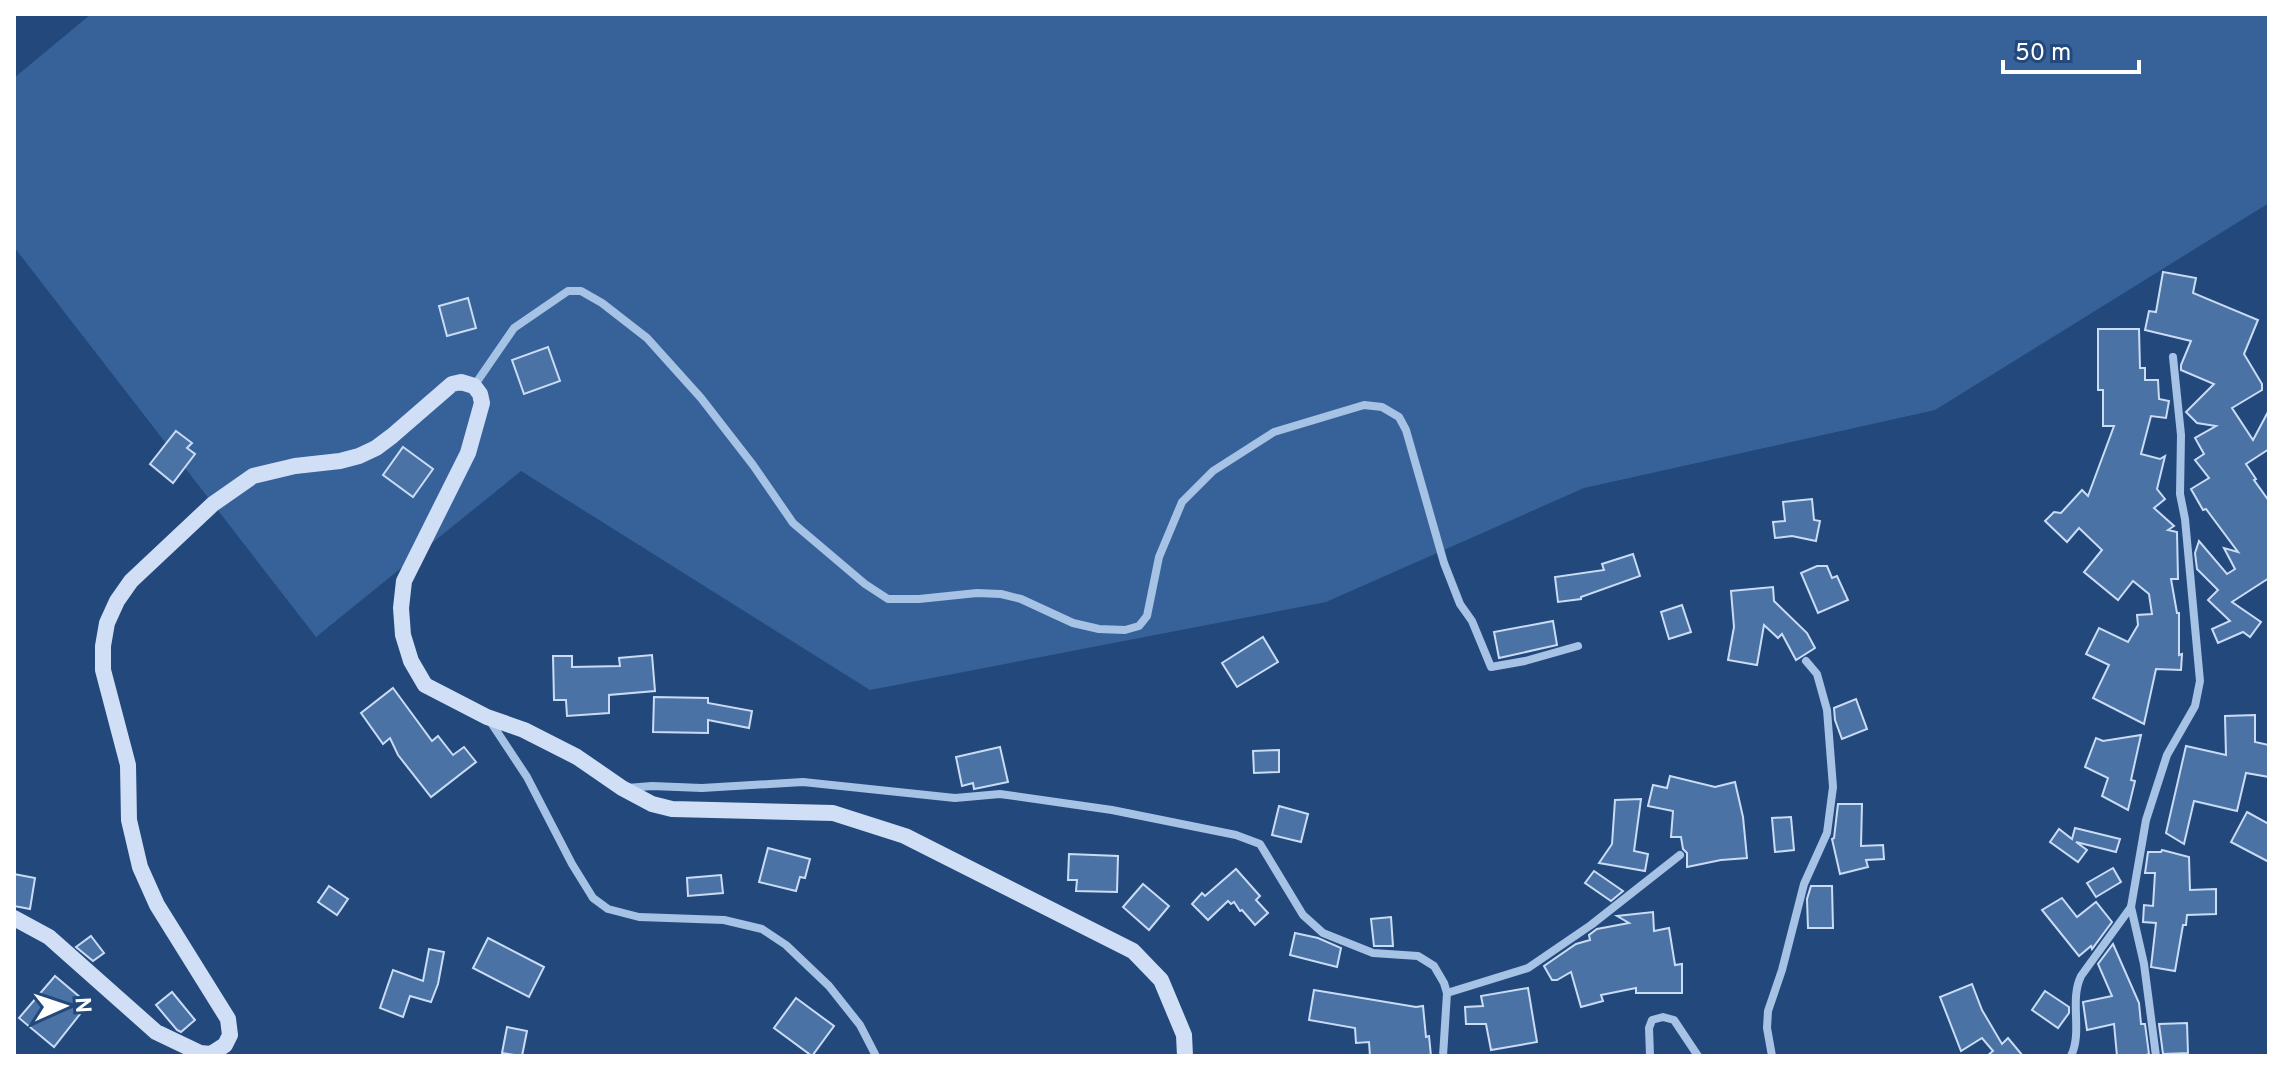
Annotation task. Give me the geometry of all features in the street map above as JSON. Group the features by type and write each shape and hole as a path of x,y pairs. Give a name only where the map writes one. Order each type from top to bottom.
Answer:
{"street":[{"path":"474,386 514,328 568,291 581,291 602,303 647,338 701,398 793,523 865,584 888,599 1001,594 1021,599 1073,623 1099,629 1125,630 1139,626 1147,616 1159,557 1182,502 1213,471 1274,432 1364,405 1382,407 1399,417 1406,430 1444,563 1491,667 1578,646"},
{"path":"2156,1056 2144,964 2131,907 2146,820 2167,755 2195,706 2200,681 2180,494 2181,435 2173,357"},
{"path":"14,918 49,937 156,1032 200,1053 216,1052 225,1045 230,1035 228,1019 157,905 140,867 129,820 128,765 103,670 107,623 131,581 213,504 253,476 359,456 392,436 452,384 461,382 474,386 482,403 468,453 404,581 401,608 403,635 411,661 425,685 577,757 652,804 672,809 833,813 905,836 1133,951 1161,980 1184,1035 1185,1056"},
{"path":"1772,1056 1767,1028 1768,1011 1804,884 1827,833 1833,787 1827,710 1817,674 1806,661"},
{"path":"487,717 527,777 593,898 608,909 639,917 724,920 762,929 786,945 829,986 860,1025 876,1056"},
{"path":"622,788 702,788 803,782 955,798 1000,794 1112,810 1236,835 1260,844 1303,915 1323,933 1373,953 1418,956 1434,966 1447,993 1443,1056"},
{"path":"1447,993 1528,968 1591,925 1680,855"},
{"path":"2071,1056 2076,1039 2077,984 2131,907"},
{"path":"1650,1056 1649,1028 1652,1020 1663,1017 1674,1020 1698,1056"}],"shaded area":[{"path":"91,14 2269,14 2269,203 1935,410 1584,488 1326,602 870,690 521,471 316,637 14,247 14,78"}],"building":[{"path":"2163,272 2196,278 2193,293 2258,320 2244,354 2262,384 2262,390 2232,408 2253,440 2269,410 2269,449 2246,464 2269,501 2269,578 2232,602 2261,622 2250,637 2243,632 2218,643 2212,629 2230,621 2208,600 2218,590 2197,569 2195,553 2199,541 2227,574 2235,569 2224,548 2238,552 2206,509 2203,510 2191,489 2209,478 2195,460 2204,454 2195,438 2216,426 2197,423 2186,412 2214,384 2181,370 2191,341 2145,330 2149,311 2156,312"},
{"path":"468,298 476,328 447,336 439,306"},
{"path":"2098,329 2139,329 2140,368 2145,368 2145,380 2158,380 2159,399 2169,401 2166,418 2151,416 2141,454 2160,459 2165,456 2157,489 2165,499 2154,508 2174,526 2168,530 2177,532 2178,579 2171,579 2179,613 2181,670 2156,669 2144,724 2093,698 2109,665 2086,654 2099,628 2128,642 2138,625 2137,615 2152,614 2149,594 2133,581 2118,600 2084,572 2102,550 2079,528 2067,542 2045,521 2054,512 2061,513 2082,490 2088,496 2114,426 2103,426 2103,390 2098,390"},
{"path":"548,347 560,381 524,394 512,360"},
{"path":"176,431 192,443 187,448 195,454 173,483 150,464"},
{"path":"403,447 433,469 413,497 383,475"},
{"path":"1812,499 1814,520 1820,521 1816,541 1792,536 1775,538 1773,522 1785,521 1783,502"},
{"path":"1633,554 1640,576 1581,599 1558,602 1555,577 1604,570 1602,564"},
{"path":"1817,566 1827,566 1832,578 1837,576 1848,600 1818,613 1801,573"},
{"path":"1773,587 1774,601 1807,633 1815,648 1796,660 1782,634 1778,638 1764,625 1757,665 1728,660 1734,627 1731,591"},
{"path":"1682,605 1691,632 1669,639 1661,612"},
{"path":"1553,621 1557,645 1499,658 1494,632"},
{"path":"1263,637 1278,662 1237,687 1222,663"},
{"path":"652,655 655,691 609,695 609,713 567,716 566,700 554,700 553,656 572,656 572,667 620,666 619,658"},
{"path":"393,688 432,741 438,736 453,755 464,747 476,762 431,797 398,755 390,738 383,744 361,713"},
{"path":"654,697 708,698 708,703 752,711 749,728 708,720 708,733 653,732"},
{"path":"1856,699 1867,729 1842,739 1834,708"},
{"path":"2255,715 2255,742 2269,745 2269,777 2246,773 2237,811 2194,801 2184,844 2166,833 2186,746 2226,755 2225,716"},
{"path":"2141,735 2128,810 2102,796 2108,778 2085,767 2096,738 2103,741"},
{"path":"1000,747 1008,782 974,789 973,783 962,786 956,757"},
{"path":"1279,750 1279,772 1254,773 1253,751"},
{"path":"1670,776 1715,787 1735,782 1743,817 1747,858 1687,867 1687,853 1681,837 1671,837 1673,811 1648,806 1653,785 1667,788"},
{"path":"1641,799 1634,851 1648,854 1645,871 1599,863 1612,844 1615,800"},
{"path":"1838,804 1862,804 1861,846 1883,845 1884,859 1866,860 1868,867 1840,874 1832,839"},
{"path":"1279,806 1308,814 1301,842 1272,835"},
{"path":"2247,812 2269,824 2269,862 2231,842"},
{"path":"1791,817 1794,850 1775,852 1772,818"},
{"path":"2075,828 2120,839 2116,852 2076,842 2087,850 2078,862 2050,842 2059,829 2072,839"},
{"path":"768,848 810,859 805,878 800,877 796,891 759,882"},
{"path":"2162,850 2189,857 2190,890 2216,889 2216,914 2187,915 2175,971 2151,967 2156,923 2143,922 2144,905 2153,906 2155,873 2145,873 2148,852"},
{"path":"1069,854 1118,856 1117,892 1076,891 1077,880 1068,880"},
{"path":"2113,868 2121,882 2096,897 2087,883"},
{"path":"1236,869 1260,896 1256,900 1268,913 1255,925 1234,902 1231,904 1228,901 1208,920 1192,904"},
{"path":"1594,871 1623,891 1611,901 1585,883"},
{"path":"14,874 35,878 30,909 14,906"},
{"path":"721,875 723,893 688,896 687,878"},
{"path":"1143,884 1169,906 1149,930 1123,907"},
{"path":"329,886 348,899 337,915 318,902"},
{"path":"1811,886 1832,886 1833,928 1808,928 1807,899"},
{"path":"2062,898 2077,917 2096,902 2112,922 2092,949 2091,946 2079,956 2042,910"},
{"path":"1653,912 1654,931 1669,928 1675,965 1682,964 1682,993 1636,993 1636,988 1601,995 1603,1001 1581,1007 1571,972 1552,980 1544,966 1576,944 1590,940 1589,935 1597,929 1629,923 1617,916"},
{"path":"1391,917 1393,946 1374,946 1371,919"},
{"path":"1295,933 1341,948 1337,967 1290,955"},
{"path":"91,936 104,953 93,961 76,947"},
{"path":"488,938 544,967 529,997 473,968"},
{"path":"2113,944 2139,1003 2141,1024 2145,1024 2149,1054 2143,1056 2117,1056 2114,1024 2087,1030 2083,1002 2112,996 2098,964"},
{"path":"429,949 444,952 431,1002 410,996 403,1017 380,1008 393,970 423,981"},
{"path":"55,976 88,1004 54,1047 19,1018"},
{"path":"1972,984 1982,1010 2002,1044 2008,1038 2023,1056 1987,1056 1993,1051 1982,1038 1961,1051 1940,997"},
{"path":"1528,988 1537,1042 1491,1050 1486,1024 1466,1024 1465,1007 1483,1006 1481,996"},
{"path":"1314,990 1423,1006 1431,1056 1370,1056 1369,1042 1356,1043 1355,1028 1309,1020"},
{"path":"2045,991 2069,1007 2069,1013 2058,1028 2032,1010"},
{"path":"172,992 195,1020 181,1032 156,1005"},
{"path":"796,998 834,1026 812,1056 774,1028"},
{"path":"2187,1023 2188,1053 2163,1054 2159,1024"},
{"path":"507,1027 527,1031 522,1056 502,1053"}]}
